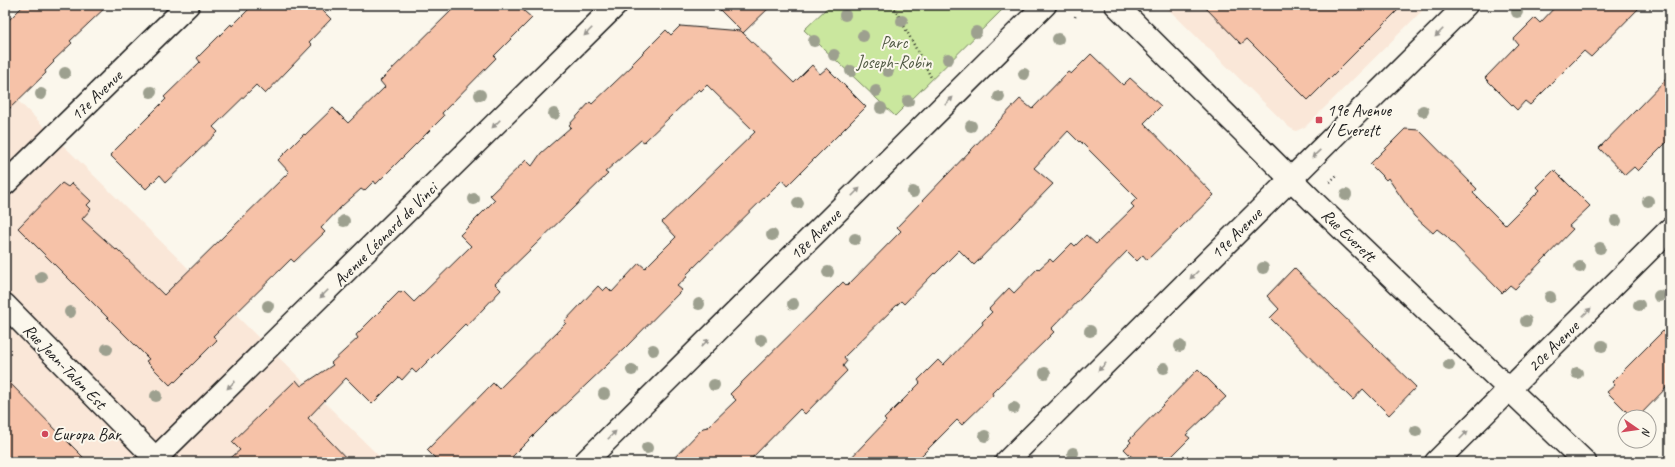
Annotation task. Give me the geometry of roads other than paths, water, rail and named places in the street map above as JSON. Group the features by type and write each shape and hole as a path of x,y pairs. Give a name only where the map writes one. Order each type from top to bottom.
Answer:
{"street":[{"name":"17e Avenue","path":"5,184 188,5"},
{"name":"Avenue Léonard de Vinci","path":"156,461 616,5"},
{"name":"18e Avenue","path":"585,462 1045,5"},
{"name":"Rue Everett","path":"1116,5 1291,178 1585,462"},
{"name":"19e Avenue","path":"1006,462 1466,5"},
{"name":"20e Avenue","path":"1436,462 1670,229"},
{"name":"Rue Jean-Talon Est","path":"5,305 156,461"}],"place":[{"name":"19e Avenue / Everett","path":"1319,120"},
{"name":"Europa Bar","path":"45,434"}],"park label":[{"name":"Parc Joseph-Robin","path":"894,52"}]}
